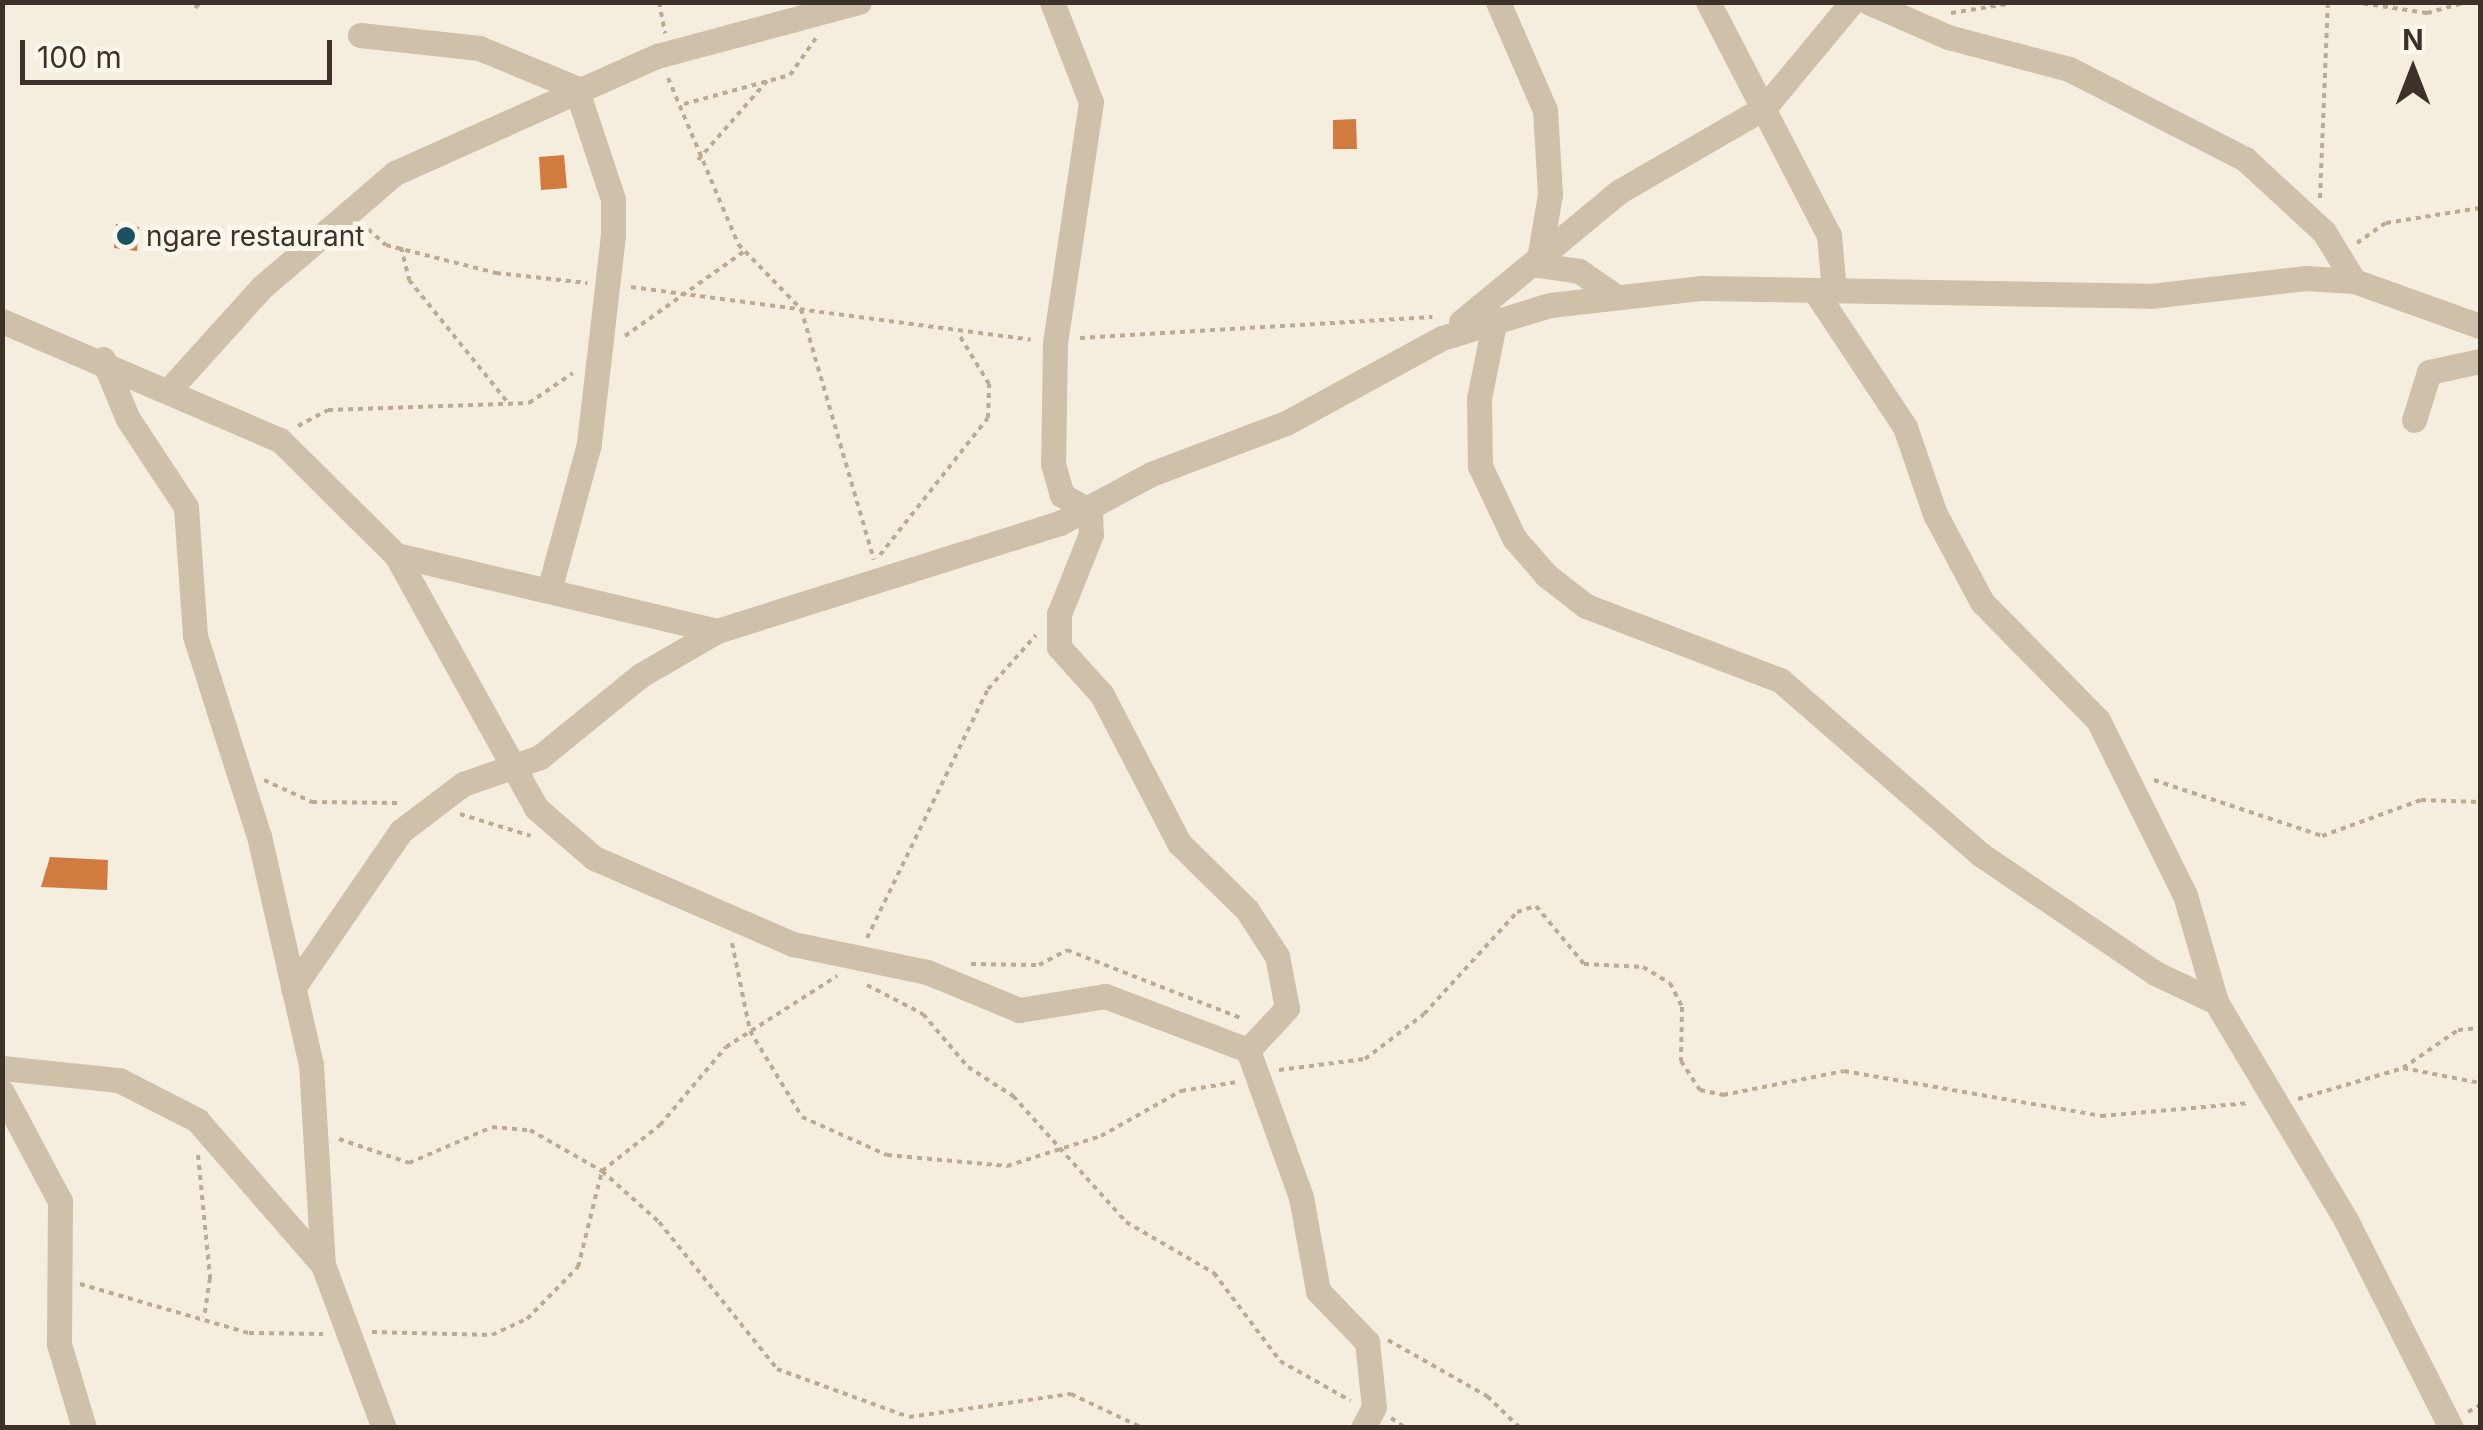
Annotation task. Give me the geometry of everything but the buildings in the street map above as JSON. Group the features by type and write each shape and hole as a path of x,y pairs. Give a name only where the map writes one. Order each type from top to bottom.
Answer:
{"street":[{"path":"1052,2 1091,102 1054,343 1055,478 1062,495 1090,511"},
{"path":"1498,2 1544,110 1550,194 1538,264"},
{"path":"1708,2 1829,235 1824,291 1904,427 1935,514 1982,602 2098,720 2185,895 2216,1002 2272,1097 2450,1428"},
{"path":"293,988 335,920 371,885 391,841 436,804 512,768 717,631 876,572 1090,511 1165,468 1286,423 1450,331 1538,264 1620,191 1764,108 1852,2"},
{"path":"1868,2 1919,27 2070,68 2245,159 2324,232 2348,270"},
{"path":"168,391 349,206 395,172 576,88 663,54 850,6"},
{"path":"360,36 479,48 576,88 613,199 611,286 588,444 549,590"},
{"path":"1538,264 1579,271 1614,295"},
{"path":"1450,331 1614,295 1824,291 2100,297 2348,270 2480,326"},
{"path":"1495,319 1479,398 1480,466 1514,538 1546,574 1586,606 1780,680 1980,854 2155,974 2216,1002"},
{"path":"2,321 103,359 280,440 396,556 512,768 560,836 729,920 848,966 928,972 1019,1010 1105,996 1248,1050 1301,1197 1318,1291 1360,1329 1369,1417"},
{"path":"103,359 128,420 186,507 192,624 246,789 311,1064 323,1265 384,1428"},
{"path":"2414,420 2429,372 2480,361"},
{"path":"1090,511 1086,553 1060,614 1060,647 1102,695 1178,843 1253,918 1282,968 1288,1008 1248,1050"},
{"path":"396,556 717,631"},
{"path":"2,1068 119,1080 197,1120 323,1265"},
{"path":"2,1092 52,1173 64,1226 60,1280 62,1365 84,1428"}],"path":[{"path":"195,8 201,2"},
{"path":"659,2 663,54 698,160 743,252 801,309 876,572"},
{"path":"1919,27 1973,2"},
{"path":"1961,10 2019,2"},
{"path":"2214,2 2226,2"},
{"path":"2324,232 2328,2"},
{"path":"2353,2 2427,12 2467,2"},
{"path":"682,105 790,75 850,6"},
{"path":"698,160 768,80"},
{"path":"349,206 378,240 496,273 801,309 958,333 1054,343 1140,328 1414,311 1450,331"},
{"path":"2348,270 2386,223 2480,208"},
{"path":"401,247 409,280 510,405"},
{"path":"280,440 328,410 510,405 546,398 601,352 689,297 743,252"},
{"path":"876,572 988,418 990,384 958,333"},
{"path":"60,1280 266,1335 492,1335 527,1318 578,1267 602,1171 750,1031 848,966 920,842 988,689 1060,614"},
{"path":"2150,778 2322,836 2421,800 2480,802"},
{"path":"246,789 271,780 312,802 436,804 498,833 560,836"},
{"path":"729,920 750,1031 802,1117 829,1135 948,1167 1007,1166 1060,1148 1181,1092 1262,1080 1284,1068 1365,1059 1424,1014 1517,912 1536,906 1584,964 1643,967 1670,984 1682,1007 1681,1061 1700,1090 1723,1095 1844,1071 1886,1073 2011,1106 2156,1118 2272,1097 2322,1097 2403,1068 2458,1030 2480,1028"},
{"path":"824,964 848,966 923,1014 1060,1148 1126,1222 1214,1273 1280,1361 1369,1417"},
{"path":"2403,1068 2480,1083"},
{"path":"197,1120 210,1278 204,1318"},
{"path":"313,1130 410,1164 510,1126 558,1141 602,1171 659,1222 777,1369 909,1417 1071,1394 1143,1428"},
{"path":"1360,1329 1418,1352 1520,1428"}],"place":[{"name":"ngare restaurant","path":"126,236"}]}
